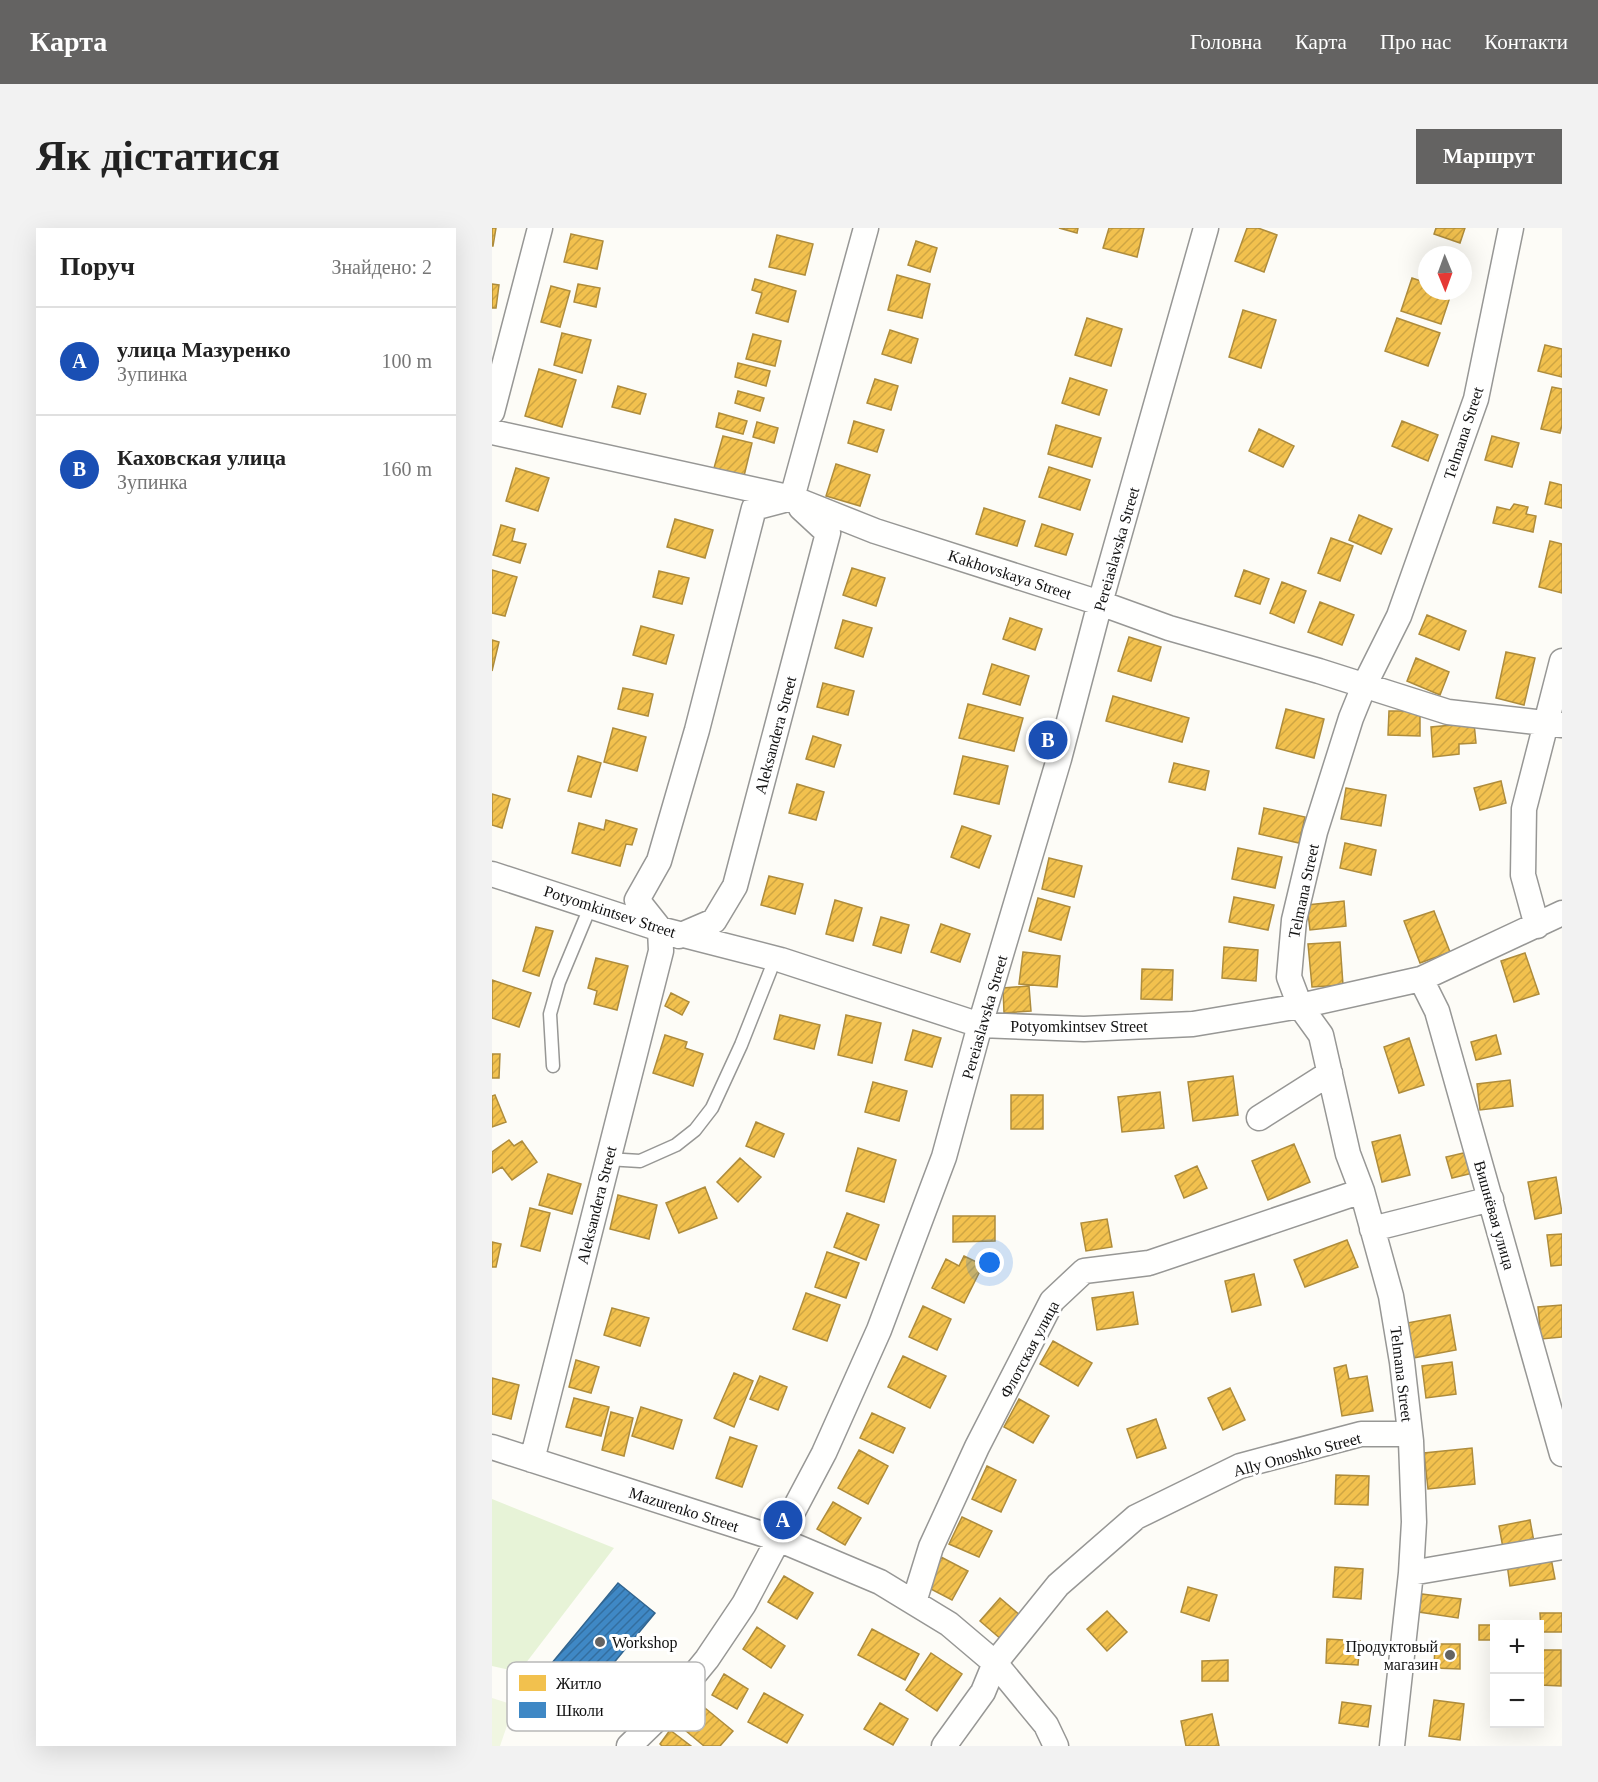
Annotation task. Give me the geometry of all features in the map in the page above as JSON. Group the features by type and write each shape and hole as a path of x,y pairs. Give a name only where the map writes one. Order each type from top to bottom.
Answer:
{"street":[{"path":"492,412 540,228"},
{"path":"668,938 637,900 659,861 697,729 754,508 792,498 866,228"},
{"name":"Pereiaslavska Street","path":"705,1662 744,1604 824,1453 879,1330 944,1157 980,1025 1059,759 1100,603 1206,228"},
{"name":"Telmana Street","path":"1392,1746 1411,1573 1414,1522 1410,1434 1402,1362 1391,1296 1362,1191 1348,1154 1321,1035 1300,1006 1289,977 1294,920 1315,832 1351,718 1364,686 1399,616 1476,399 1511,228"},
{"name":"Kakhovskaya Street","path":"492,432 792,498 875,531 1100,603 1169,628 1319,671 1448,712 1553,724"},
{"name":"Aleksandera Street","path":"532,1460 607,1159 668,938 714,921 735,886 828,533 792,498"},
{"path":"1538,926 1523,875 1524,809 1553,724 1562,661"},
{"name":"Potyomkintsev Street","path":"492,874 591,905 668,938 775,959 980,1025 1084,1029 1193,1024 1300,1006 1420,979 1562,913"},
{"name":"Вишнёвая улица","path":"1420,979 1437,1011 1562,1454"},
{"path":"1258,1118 1330,1073"},
{"name":"Флотская улица","path":"915,1602 930,1547 1052,1301 1060,1293 1084,1271 1149,1263 1362,1191"},
{"path":"1372,1229 1491,1199"},
{"name":"Ally Onoshko Street","path":"944,1746 984,1692 995,1663 1058,1585 1136,1517 1240,1466 1361,1434 1410,1434"},
{"name":"Mazurenko Street","path":"492,1447 778,1539 880,1581 949,1624 995,1663 1046,1725 1056,1746"},
{"path":"1411,1573 1562,1547"},
{"name":"Pereiaslavska Street","path":"629,1746 645,1731"}],"lane":[{"path":"553,1066 550,1014 559,982 591,905"},
{"path":"607,1159 640,1161 676,1145 695,1130 712,1108 741,1045 775,959"}],"green space":[{"path":"492,1499 614,1548 527,1662 507,1662 507,1669 492,1666"},
{"path":"492,1698 507,1703 507,1726 500,1746 492,1746"}],"building: Житло":[{"path":"492,228 496,228 493,246 492,246"},
{"path":"1059,228 1078,228 1077,233"},
{"path":"1109,228 1144,228 1137,257 1103,248"},
{"path":"1247,228 1258,228 1277,235 1264,272 1235,261"},
{"path":"1436,228 1465,228 1460,243 1434,234"},
{"path":"571,234 603,241 597,269 564,262"},
{"path":"777,235 813,244 805,275 769,267"},
{"path":"916,241 937,248 930,272 908,265"},
{"path":"897,275 930,284 922,318 888,310"},
{"path":"1412,278 1418,280 1418,300 1449,300 1441,324 1401,311"},
{"path":"755,279 796,291 788,322 756,313 762,293 752,290"},
{"path":"492,284 499,285 496,308 492,308"},
{"path":"578,284 600,288 596,307 574,302"},
{"path":"551,286 570,291 560,327 541,322"},
{"path":"1243,310 1276,320 1261,368 1229,357"},
{"path":"1087,318 1122,329 1111,366 1075,355"},
{"path":"1397,318 1440,333 1428,366 1385,351"},
{"path":"890,330 918,339 911,363 882,354"},
{"path":"562,333 591,340 582,373 554,365"},
{"path":"753,334 781,341 775,366 746,359"},
{"path":"1545,345 1562,349 1562,377 1538,371"},
{"path":"738,363 770,371 766,386 735,377"},
{"path":"539,369 576,380 562,427 525,416"},
{"path":"1070,378 1107,390 1099,415 1062,403"},
{"path":"875,379 898,386 891,410 867,403"},
{"path":"618,386 646,394 640,414 612,407"},
{"path":"1552,387 1562,389 1560,433 1541,429"},
{"path":"738,391 764,398 760,411 735,403"},
{"path":"719,413 747,421 743,434 716,427"},
{"path":"854,421 884,430 877,452 848,443"},
{"path":"1402,421 1438,435 1428,461 1392,446"},
{"path":"757,422 778,428 774,443 753,437"},
{"path":"1056,425 1101,438 1092,467 1048,454"},
{"path":"1259,429 1294,446 1283,467 1249,451"},
{"path":"723,436 752,443 744,476 714,468"},
{"path":"1492,436 1519,443 1512,467 1485,460"},
{"path":"836,464 870,475 860,506 826,496"},
{"path":"1049,467 1090,480 1080,510 1039,497"},
{"path":"516,468 549,478 538,511 506,501"},
{"path":"1550,482 1562,485 1562,508 1545,504"},
{"path":"1514,504 1528,507 1526,514 1536,516 1533,532 1493,523 1497,507 1510,510"},
{"path":"984,508 1025,521 1017,546 976,534"},
{"path":"1359,515 1392,529 1381,554 1349,540"},
{"path":"675,519 713,530 705,558 667,547"},
{"path":"1042,524 1073,534 1066,555 1035,546"},
{"path":"501,525 515,529 512,541 526,544 520,563 493,555"},
{"path":"1331,538 1353,546 1340,581 1318,573"},
{"path":"1550,541 1562,544 1562,593 1539,587"},
{"path":"852,568 885,578 876,606 843,595"},
{"path":"492,570 517,577 505,616 492,613"},
{"path":"1244,570 1269,579 1260,604 1235,596"},
{"path":"659,571 689,578 682,604 653,597"},
{"path":"1282,582 1306,591 1294,623 1270,613"},
{"path":"1320,602 1354,615 1342,645 1308,632"},
{"path":"1427,615 1466,631 1459,650 1419,634"},
{"path":"1010,618 1042,629 1035,650 1003,639"},
{"path":"843,620 872,628 863,657 835,648"},
{"path":"641,626 674,635 666,664 633,655"},
{"path":"1129,637 1161,647 1151,681 1118,671"},
{"path":"492,640 499,642 492,671"},
{"path":"1506,652 1535,658 1524,705 1496,698"},
{"path":"1416,658 1449,672 1440,695 1407,681"},
{"path":"992,664 1029,676 1020,705 983,694"},
{"path":"823,683 854,691 848,715 817,707"},
{"path":"623,688 653,694 648,716 618,709"},
{"path":"1113,696 1189,718 1182,742 1106,721"},
{"path":"968,704 1023,718 1014,751 959,738"},
{"path":"1286,709 1324,719 1314,758 1276,748"},
{"path":"1389,711 1420,711 1420,736 1388,735"},
{"path":"1474,723 1476,743 1459,744 1459,754 1433,757 1431,727"},
{"path":"613,728 646,737 637,771 604,762"},
{"path":"813,736 841,745 834,767 806,759"},
{"path":"578,756 601,763 591,797 568,791"},
{"path":"963,756 1008,766 999,804 954,794"},
{"path":"1174,763 1209,771 1205,790 1169,782"},
{"path":"1501,781 1506,803 1480,810 1474,788"},
{"path":"797,784 824,792 816,820 789,813"},
{"path":"1346,788 1386,795 1381,826 1341,819"},
{"path":"492,794 510,799 502,828 492,825"},
{"path":"1264,808 1305,817 1299,843 1259,834"},
{"path":"606,820 637,829 632,845 626,844 620,866 572,853 579,823 604,830"},
{"path":"962,826 991,836 979,868 951,857"},
{"path":"1345,843 1376,850 1371,875 1340,868"},
{"path":"1238,848 1282,857 1275,888 1232,879"},
{"path":"1049,858 1082,866 1074,897 1042,889"},
{"path":"769,876 803,884 795,914 761,905"},
{"path":"1234,897 1274,905 1268,930 1229,922"},
{"path":"1038,898 1070,907 1061,940 1029,931"},
{"path":"835,900 862,908 853,941 826,934"},
{"path":"1344,901 1346,926 1310,930 1307,905"},
{"path":"1434,911 1450,952 1420,963 1404,921"},
{"path":"881,917 909,925 901,953 873,945"},
{"path":"941,924 970,934 960,962 931,952"},
{"path":"536,927 553,931 539,976 523,971"},
{"path":"1340,942 1343,985 1312,987 1308,944"},
{"path":"1224,947 1258,950 1256,981 1222,978"},
{"path":"1023,952 1060,956 1057,987 1019,984"},
{"path":"1525,953 1539,994 1514,1002 1501,961"},
{"path":"596,958 628,966 617,1010 594,1004 597,991 588,988"},
{"path":"1142,969 1173,970 1172,1000 1141,999"},
{"path":"492,980 531,993 519,1027 492,1018"},
{"path":"1029,986 1031,1011 1004,1013 1003,988"},
{"path":"671,993 689,1002 682,1015 665,1006"},
{"path":"780,1015 820,1025 814,1049 774,1039"},
{"path":"846,1015 881,1023 872,1063 838,1055"},
{"path":"913,1030 941,1038 932,1067 905,1060"},
{"path":"665,1035 687,1042 685,1048 703,1054 693,1086 653,1073"},
{"path":"1496,1035 1501,1054 1476,1060 1471,1042"},
{"path":"1409,1038 1424,1085 1399,1093 1384,1047"},
{"path":"492,1054 500,1054 499,1078 492,1078"},
{"path":"1233,1076 1238,1115 1193,1121 1188,1082"},
{"path":"1510,1080 1513,1106 1480,1110 1477,1084"},
{"path":"873,1082 907,1091 899,1121 865,1112"},
{"path":"1160,1092 1164,1128 1122,1132 1118,1097"},
{"path":"495,1095 506,1122 492,1127 492,1096"},
{"path":"1011,1095 1043,1095 1043,1129 1011,1129"},
{"path":"756,1122 784,1134 774,1157 746,1146"},
{"path":"1400,1135 1410,1175 1382,1182 1372,1142"},
{"path":"509,1140 514,1146 522,1141 537,1162 512,1180 502,1167 492,1173 492,1152"},
{"path":"1294,1144 1310,1182 1268,1200 1252,1161"},
{"path":"858,1148 896,1160 884,1202 846,1191"},
{"path":"1468,1152 1473,1173 1452,1178 1446,1157"},
{"path":"740,1158 761,1177 738,1202 717,1182"},
{"path":"1197,1166 1207,1188 1184,1198 1175,1176"},
{"path":"548,1174 581,1184 572,1214 539,1205"},
{"path":"1556,1177 1562,1213 1535,1219 1528,1182"},
{"path":"705,1187 717,1218 679,1233 666,1203"},
{"path":"618,1195 657,1205 649,1239 610,1229"},
{"path":"530,1208 550,1213 540,1251 521,1246"},
{"path":"847,1213 879,1225 866,1260 834,1247"},
{"path":"953,1216 995,1216 995,1241 953,1242"},
{"path":"1107,1219 1112,1247 1086,1251 1081,1223"},
{"path":"1562,1234 1562,1265 1551,1266 1547,1235"},
{"path":"1347,1240 1358,1267 1305,1287 1294,1260"},
{"path":"492,1242 501,1244 496,1267 492,1267"},
{"path":"827,1252 859,1263 846,1298 815,1287"},
{"path":"964,1256 983,1265 964,1303 932,1288 946,1259 959,1266"},
{"path":"1254,1274 1261,1305 1232,1312 1225,1281"},
{"path":"1133,1292 1138,1324 1097,1330 1092,1298"},
{"path":"806,1293 840,1305 827,1341 793,1329"},
{"path":"1562,1305 1562,1337 1541,1339 1538,1307"},
{"path":"923,1306 951,1319 937,1350 909,1337"},
{"path":"612,1308 649,1318 640,1346 604,1335"},
{"path":"1450,1315 1456,1350 1413,1358 1407,1323"},
{"path":"1053,1341 1092,1363 1078,1386 1040,1364"},
{"path":"903,1356 946,1376 930,1408 888,1387"},
{"path":"576,1360 599,1367 591,1393 569,1387"},
{"path":"1452,1362 1456,1394 1426,1398 1422,1366"},
{"path":"1346,1365 1349,1379 1367,1376 1373,1411 1342,1416 1334,1368"},
{"path":"734,1373 753,1381 734,1427 714,1418"},
{"path":"760,1376 787,1387 778,1410 750,1399"},
{"path":"492,1378 519,1385 511,1419 492,1414"},
{"path":"1230,1388 1245,1420 1223,1430 1208,1398"},
{"path":"574,1398 609,1407 601,1436 566,1427"},
{"path":"1019,1399 1049,1416 1033,1443 1004,1427"},
{"path":"641,1407 682,1420 673,1449 632,1436"},
{"path":"611,1412 633,1418 624,1456 602,1450"},
{"path":"872,1413 905,1428 893,1453 860,1438"},
{"path":"1156,1419 1166,1448 1137,1458 1127,1429"},
{"path":"730,1437 757,1446 742,1487 716,1478"},
{"path":"1472,1448 1475,1484 1428,1489 1424,1453"},
{"path":"859,1450 888,1466 868,1504 838,1488"},
{"path":"987,1466 1016,1480 1001,1512 972,1499"},
{"path":"1336,1475 1369,1476 1368,1505 1335,1504"},
{"path":"833,1502 861,1518 845,1545 817,1529"},
{"path":"962,1517 992,1531 979,1557 949,1544"},
{"path":"1530,1520 1534,1542 1503,1548 1499,1526"},
{"path":"941,1557 968,1571 952,1600 925,1586"},
{"path":"1551,1558 1555,1579 1510,1586 1507,1564"},
{"path":"1335,1567 1363,1569 1361,1599 1333,1597"},
{"path":"784,1576 813,1593 797,1619 768,1602"},
{"path":"1188,1587 1217,1595 1209,1621 1181,1612"},
{"path":"1422,1594 1461,1599 1458,1618 1419,1612"},
{"path":"1000,1598 1022,1617 1002,1640 980,1621"},
{"path":"1107,1611 1127,1632 1107,1651 1087,1629"},
{"path":"1540,1613 1562,1613 1562,1632 1544,1632 1544,1620 1540,1620"},
{"path":"1479,1625 1490,1625 1490,1640 1479,1640"},
{"path":"757,1627 785,1646 771,1668 743,1649"},
{"path":"872,1629 919,1654 905,1680 858,1655"},
{"path":"1327,1639 1360,1641 1358,1665 1326,1663"},
{"path":"1435,1644 1460,1644 1460,1669 1434,1668"},
{"path":"1544,1650 1561,1650 1561,1686 1544,1685"},
{"path":"931,1653 962,1674 937,1711 906,1690"},
{"path":"1228,1660 1228,1681 1202,1681 1202,1661"},
{"path":"724,1674 748,1689 737,1709 712,1695"},
{"path":"764,1693 803,1715 787,1743 748,1722"},
{"path":"1434,1700 1464,1704 1460,1740 1429,1736"},
{"path":"1342,1702 1371,1706 1368,1727 1339,1723"},
{"path":"880,1703 908,1719 893,1745 864,1729"},
{"path":"705,1708 733,1731 720,1746 704,1746 686,1731 705,1731"},
{"path":"1212,1714 1219,1746 1186,1746 1181,1721"},
{"path":"671,1731 691,1746 662,1746 660,1744"}],"building: Школи":[{"path":"618,1583 655,1613 614,1662 553,1662"}],"place":[{"name":"Каховская улица","path":"1048,740"},
{"name":"улица Мазуренко","path":"783,1520"},
{"name":"Workshop","path":"600,1642"},
{"name":"Продуктовый магазин","path":"1450,1655"}]}
